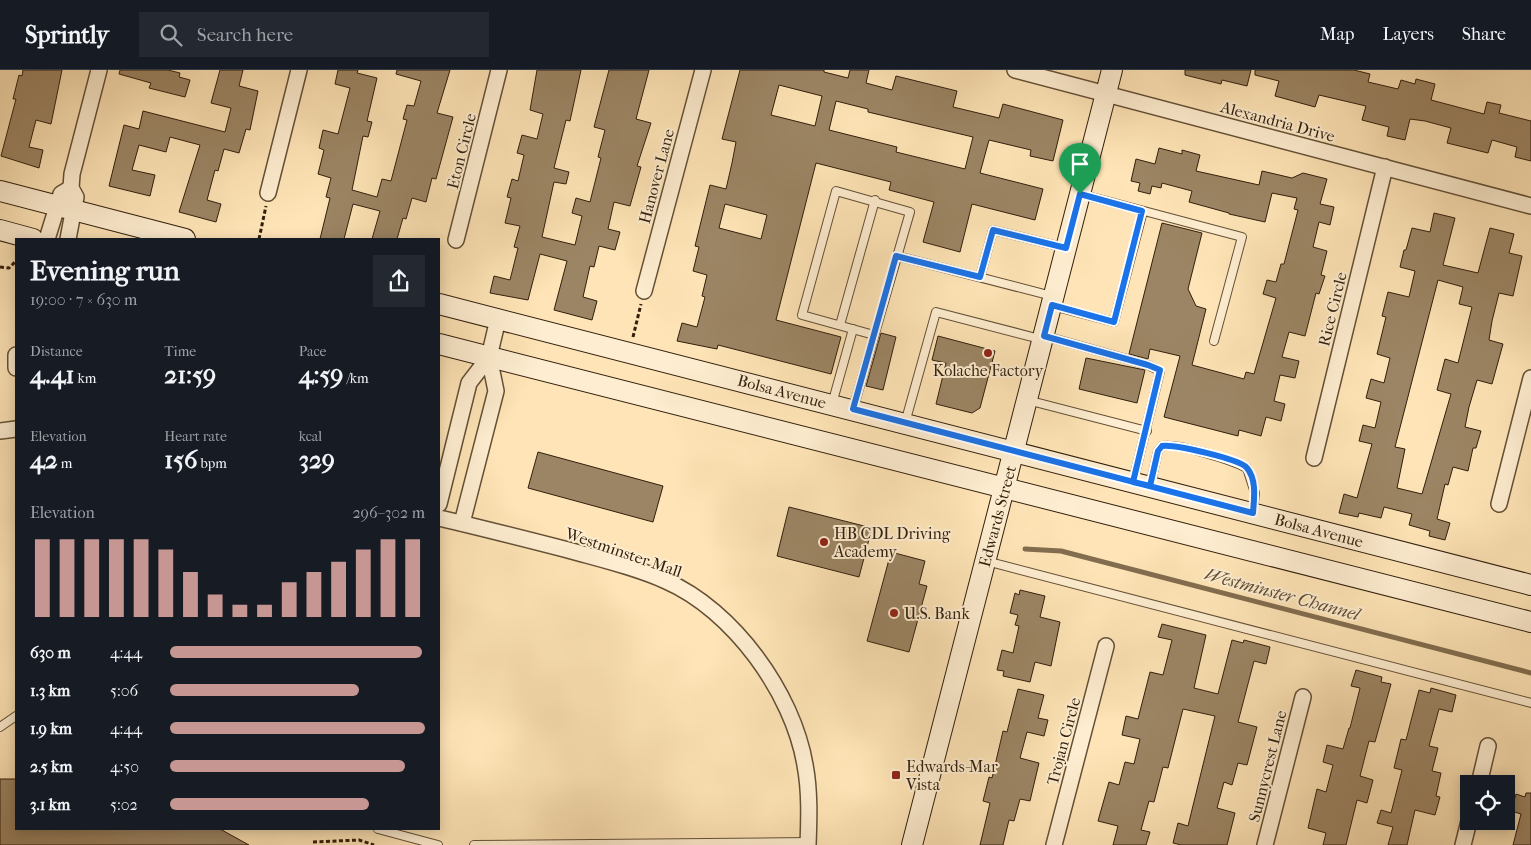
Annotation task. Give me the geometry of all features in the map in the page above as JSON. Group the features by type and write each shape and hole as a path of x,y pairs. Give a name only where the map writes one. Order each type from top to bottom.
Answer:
{"main road":[{"name":"Edwards Street","path":"912,845 1112,70"},
{"path":"0,192 181,238"},
{"path":"0,230 29,238"},
{"name":"Bolsa Avenue","path":"440,304 1531,585"},
{"path":"440,344 1531,622"}],"street":[{"path":"48,238 65,209 76,197 71,188 99,70"},
{"path":"268,193 298,70"},
{"name":"Eton Circle","path":"456,240 500,70"},
{"name":"Hanover Lane","path":"644,291 703,70"},
{"name":"Alexandria Drive","path":"1015,70 1531,206"},
{"name":"Rice Circle","path":"1314,458 1385,167"},
{"path":"65,209 68,238"},
{"path":"440,500 469,383 488,357 498,319"},
{"path":"462,523 496,391 488,357"},
{"path":"1499,504 1531,378"},
{"path":"0,431 15,429"},
{"name":"Westminster Mall","path":"440,518 595,558 665,580 682,589 717,614 760,660 789,715 805,765 808,844"},
{"name":"Trojan Circle","path":"1054,845 1106,646"},
{"name":"Sunnycrest Lane","path":"1265,845 1303,697"},
{"path":"1481,775 1488,746"},
{"path":"1463,845 1467,830"}],"lane":[{"path":"853,409 910,212 874,200 836,191 802,315 874,335"},
{"path":"1080,194 1242,237 1214,342"},
{"path":"840,325 874,200"},
{"path":"896,256 980,277 1114,322 1142,211"},
{"path":"980,277 993,230 1066,248"},
{"path":"906,423 936,312 1043,338 1158,368 1160,374 1146,431 1141,484"},
{"path":"832,404 852,329"},
{"path":"1027,400 1146,431"},
{"path":"1141,484 1162,446 1173,446 1234,461 1247,468 1253,481 1255,493 1253,513"},
{"path":"985,561 1531,703"},
{"path":"0,727 15,717"},
{"path":"382,830 438,845"},
{"path":"474,845 808,844"}],"path":[{"path":"259,238 268,193"},
{"path":"0,267 9,268 15,262"},
{"path":"634,337 644,291"},
{"path":"313,842 359,840 374,845"}],"building":[{"path":"23,70 62,70 51,124 36,120 29,147 43,150 39,168 1,156 16,99 13,99 19,75 22,76"},
{"path":"120,70 168,70 180,73 179,77 190,80 185,97 149,88 151,83 119,74"},
{"path":"220,70 243,70 239,86 258,91 250,130 246,129 239,153 224,149 218,171 215,170 207,200 221,204 216,222 179,212 200,145 170,137 166,152 139,145 132,170 155,175 150,196 109,186 124,125 139,129 143,111 225,132 231,108 211,103"},
{"path":"338,70 358,70 357,73 377,78 367,121 372,122 368,137 363,136 352,190 377,197 382,179 391,181 407,120 403,119 407,105 414,106 421,81 396,74 397,70 450,70 437,113 453,117 436,179 432,178 426,202 412,198 406,219 403,218 397,238 372,238 380,211 353,204 344,238 320,238 330,198 326,197 331,178 318,174 324,150 319,148 323,130 338,134 350,88 335,84"},
{"path":"537,70 581,70 570,121 566,120 554,168 569,172 566,184 554,182 542,237 575,245 582,216 572,213 576,198 590,202 601,158 598,157 605,130 594,127 609,70 649,70 636,119 651,123 637,166 641,167 630,206 614,202 608,229 620,232 615,250 599,246 594,267 590,266 583,297 597,301 592,320 554,310 567,261 540,254 528,300 490,293 494,276 510,280 518,248 514,247 520,226 505,223 511,198 507,197 512,179 518,181 524,155 517,153 522,135 537,139 543,114 530,110"},
{"path":"740,70 824,70 824,72 848,78 850,70 869,70 866,83 892,90 896,76 957,91 953,107 999,118 1003,104 1063,120 1053,161 1030,156 1031,150 989,140 980,173 1043,189 1035,220 972,204 960,252 923,242 934,202 889,190 891,182 816,163 776,320 841,337 831,374 718,345 717,349 677,341 682,323 697,327 705,297 702,296 707,275 693,271 699,247 695,246 710,185 726,189 736,142 722,139","holes":["779,85 822,96 815,126 771,115","836,101 868,109 868,112 973,137 965,169 896,152 897,147 829,130","725,204 767,215 761,239 719,228"]},
{"path":"1185,70 1251,70 1247,86 1222,80 1221,84 1185,75"},
{"path":"1255,70 1354,70 1370,74 1368,82 1398,89 1401,80 1415,84 1416,79 1435,84 1431,100 1484,114 1487,102 1501,105 1499,113 1531,121 1531,161 1515,157 1517,147 1492,140 1488,153 1447,143 1451,128 1425,121 1410,119 1405,140 1387,136 1389,127 1362,120 1366,106 1319,95 1315,107 1275,96 1279,81 1255,75"},
{"path":"1159,148 1182,154 1182,150 1200,155 1196,171 1259,185 1262,171 1292,178 1303,173 1327,179 1320,204 1334,207 1330,225 1319,222 1313,247 1327,251 1321,275 1325,276 1319,294 1316,293 1305,336 1289,332 1282,357 1299,361 1295,378 1280,375 1274,401 1285,404 1281,421 1266,417 1261,436 1239,430 1238,436 1164,417 1180,356 1150,349 1148,359 1129,354 1162,223 1202,233 1188,289 1196,306 1206,309 1192,365 1244,379 1246,372 1254,374 1276,298 1263,294 1267,280 1276,282 1281,264 1284,264 1298,210 1294,209 1297,198 1272,193 1265,222 1189,202 1192,191 1162,183 1161,188 1152,186 1150,194 1138,191 1140,183 1131,181 1136,159 1155,164"},
{"path":"1434,213 1455,218 1443,265 1478,273 1490,228 1514,234 1509,253 1522,256 1513,296 1499,293 1492,321 1489,340 1503,344 1492,384 1477,380 1469,407 1465,427 1481,431 1476,448 1473,448 1468,471 1453,467 1448,485 1445,484 1437,519 1450,523 1445,540 1429,536 1430,531 1409,525 1412,514 1384,507 1381,518 1359,513 1358,517 1339,513 1344,494 1357,498 1372,444 1359,441 1363,425 1375,428 1381,402 1366,398 1371,379 1384,383 1390,358 1377,354 1386,317 1382,316 1388,292 1409,297 1415,271 1400,267 1404,250 1406,250 1412,228 1430,232","holes":["1438,280 1463,287 1459,304 1472,307 1458,363 1445,359 1437,390 1451,394 1422,494 1397,488 1405,449 1395,447"]},
{"path":"881,333 896,337 883,390 866,386"},
{"path":"938,336 995,351 980,408 972,413 936,404 946,363 932,360"},
{"path":"1086,358 1145,370 1137,403 1079,389"},
{"path":"538,452 663,486 653,522 528,488"},
{"name":"HB CDL Driving Academy","path":"789,507 872,528 859,577 777,556"},
{"name":"U.S. Bank","path":"891,552 925,561 919,584 927,586 909,652 867,641"},
{"path":"1020,590 1045,596 1040,617 1060,622 1051,666 1035,662 1030,682 1003,676 1004,671 997,670 1002,650 1013,653 1019,626 1015,625 1018,615 1010,613 1015,593 1019,595"},
{"path":"1162,624 1206,635 1194,688 1218,694 1232,640 1243,643 1244,640 1270,647 1266,664 1254,661 1238,722 1257,727 1247,765 1238,763 1232,785 1224,782 1217,808 1235,813 1227,845 1181,845 1173,843 1178,823 1188,826 1215,716 1183,709 1168,768 1163,767 1154,802 1149,801 1141,830 1150,832 1146,845 1113,845 1118,826 1098,821 1109,782 1119,785 1125,762 1134,764 1140,739 1122,735 1126,716 1138,719 1150,672 1163,675 1172,640 1158,637"},
{"path":"1356,670 1382,677 1381,682 1391,684 1375,742 1369,741 1360,776 1373,780 1367,803 1357,800 1346,845 1323,845 1326,833 1308,828 1317,789 1326,792 1333,765 1323,762 1327,745 1343,749 1350,728 1360,688 1351,686"},
{"path":"1431,688 1456,695 1452,712 1439,709 1429,746 1438,748 1432,771 1441,773 1436,796 1440,797 1435,815 1415,810 1407,845 1388,845 1393,827 1377,823 1381,810 1391,813 1402,770 1394,768 1401,739 1406,740 1419,690 1430,693"},
{"path":"1018,689 1044,695 1038,718 1048,720 1044,736 1027,732 1020,758 1039,763 1030,801 1020,799 1014,821 1009,820 1003,845 980,845 990,803 983,801 989,777 992,778 1003,731 1007,732"},
{"path":"0,779 15,779 15,830 222,830 249,845 0,845"},
{"path":"1526,793 1531,793 1531,845 1513,845 1521,814 1515,812 1515,797 1516,794 1525,797"}],"waterway":[{"name":"Westminster Channel","path":"1025,549 1061,551 1531,673"}],"place":[{"name":"Kolache Factory","path":"988,353"},
{"name":"HB CDL Driving Academy","path":"824,542"},
{"name":"U.S. Bank","path":"894,613"},
{"name":"Edwards-Mar Vista","path":"896,775"}],"route":[{"path":"1080,194 1142,211 1114,322 1052,305 1044,336 1160,370 1133,482 1150,486 1158,451 1162,446 1173,446 1234,461 1247,468 1253,481 1255,493 1253,513 1056,463 853,409 896,256 980,277 993,230 1066,248 1080,194"}]}
